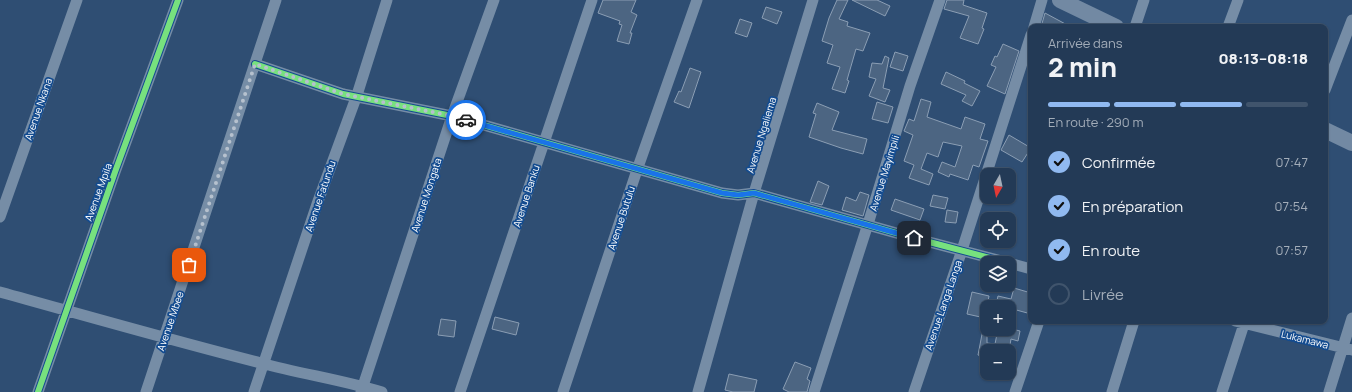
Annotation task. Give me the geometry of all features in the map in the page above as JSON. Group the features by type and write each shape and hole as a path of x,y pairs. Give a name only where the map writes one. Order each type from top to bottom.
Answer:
{"main road":[{"path":"1060,0 1110,24"},
{"path":"1328,131 1352,143"}],"street":[{"name":"Avenue Nkana","path":"0,217 77,0"},
{"name":"Avenue Mpila","path":"38,392 66,310 178,0"},
{"name":"Avenue Mbee","path":"146,392 276,0"},
{"name":"Avenue Fatundu","path":"254,392 388,0"},
{"name":"Avenue Mongata","path":"362,389 452,116 494,0"},
{"name":"Avenue Banku","path":"460,392 592,0"},
{"name":"Avenue Butulu","path":"563,392 637,170 696,0"},
{"name":"Avenue Ngaliema","path":"698,392 754,193 813,0"},
{"name":"Avenue Mayimpili","path":"814,392 868,224 910,86 940,0"},
{"path":"1035,24 1042,0"},
{"path":"1136,24 1144,0"},
{"path":"1229,24 1238,0"},
{"path":"1328,82 1352,20"},
{"name":"Avenue Langa Langa","path":"914,392 962,250 1028,44"},
{"path":"255,64 343,94 452,116 722,193 738,195 754,193 984,256"},
{"path":"1016,265 1028,268"},
{"path":"0,292 263,364 362,389 382,392"},
{"path":"1329,392 1347,349 1352,318"},
{"path":"1015,392 1038,324"},
{"path":"1112,392 1133,324"},
{"path":"1222,392 1241,324"},
{"name":"Lukamawa","path":"1250,324 1347,349"}],"building":[{"path":"603,0 636,0 631,12 637,15 630,33 632,33 629,44 617,41 622,25 619,24 620,21 598,13"},
{"path":"837,0 848,0 839,19 848,22 847,26 870,33 863,51 856,49 847,80 849,81 845,93 832,89 840,67 827,63 833,45 822,41 829,18"},
{"path":"852,0 877,0 890,6 885,16"},
{"path":"947,0 964,0 963,5 987,13 982,28 984,29 978,44 960,38 969,16 944,9"},
{"path":"766,7 782,12 777,24 762,18"},
{"path":"1045,13 1065,24 1042,24"},
{"path":"740,19 752,23 747,37 735,33"},
{"path":"1003,44 1019,51 1005,94 987,86 996,67 991,65 995,56 997,57"},
{"path":"895,52 908,56 903,71 890,67"},
{"path":"885,56 889,58 883,88 890,90 885,102 869,96 876,79 869,77 872,63 882,64"},
{"path":"690,68 701,72 689,108 674,102 679,91 681,92"},
{"path":"946,72 965,81 964,83 980,91 972,106 962,101 966,95 941,84"},
{"path":"921,99 931,102 927,117 961,129 965,117 985,124 980,139 988,141 979,167 973,165 968,180 950,174 949,177 938,172 942,162 955,167 962,146 943,142 938,157 927,153 921,169 933,174 929,185 909,178 914,165 904,161 913,135 904,131 909,119 914,121"},
{"path":"877,102 893,107 888,123 872,119"},
{"path":"817,103 839,112 832,130 867,139 863,154 809,137 816,114 813,113"},
{"path":"1009,135 1028,146 1028,153 1022,162 1001,150"},
{"path":"818,181 829,186 822,205 810,202"},
{"path":"860,192 869,195 863,216 842,210 846,197 856,201"},
{"path":"933,195 948,198 945,209 930,206"},
{"path":"895,199 924,209 920,220 891,210"},
{"path":"947,210 958,212 956,223 945,222"},
{"path":"1016,289 1028,292 1028,313 1016,310 1016,300 997,300 998,296 1011,299 1013,292 1016,292"},
{"path":"972,292 989,296 988,300 980,300 980,317 967,314"},
{"path":"495,317 519,323 516,335 492,329"},
{"path":"441,319 456,321 454,337 438,335"},
{"path":"1016,330 1020,331 1018,341 1011,339 1010,344 995,344 997,336 1016,336"},
{"path":"982,336 987,336 987,343 995,344 980,344"},
{"path":"980,345 980,356 978,355"},
{"path":"795,362 811,368 807,379 810,381 807,392 789,392 783,389"},
{"path":"729,374 757,380 754,392 733,392 725,390"}],"cycle path":[{"path":"38,392 115,172 178,0"},
{"path":"255,64 343,94 452,116 722,193 738,195 754,193 982,256"}],"way so far":[{"path":"189,265 255,64 343,94 466,120"}],"route":[{"path":"466,120 722,193 738,195 754,193 914,238"}]}
